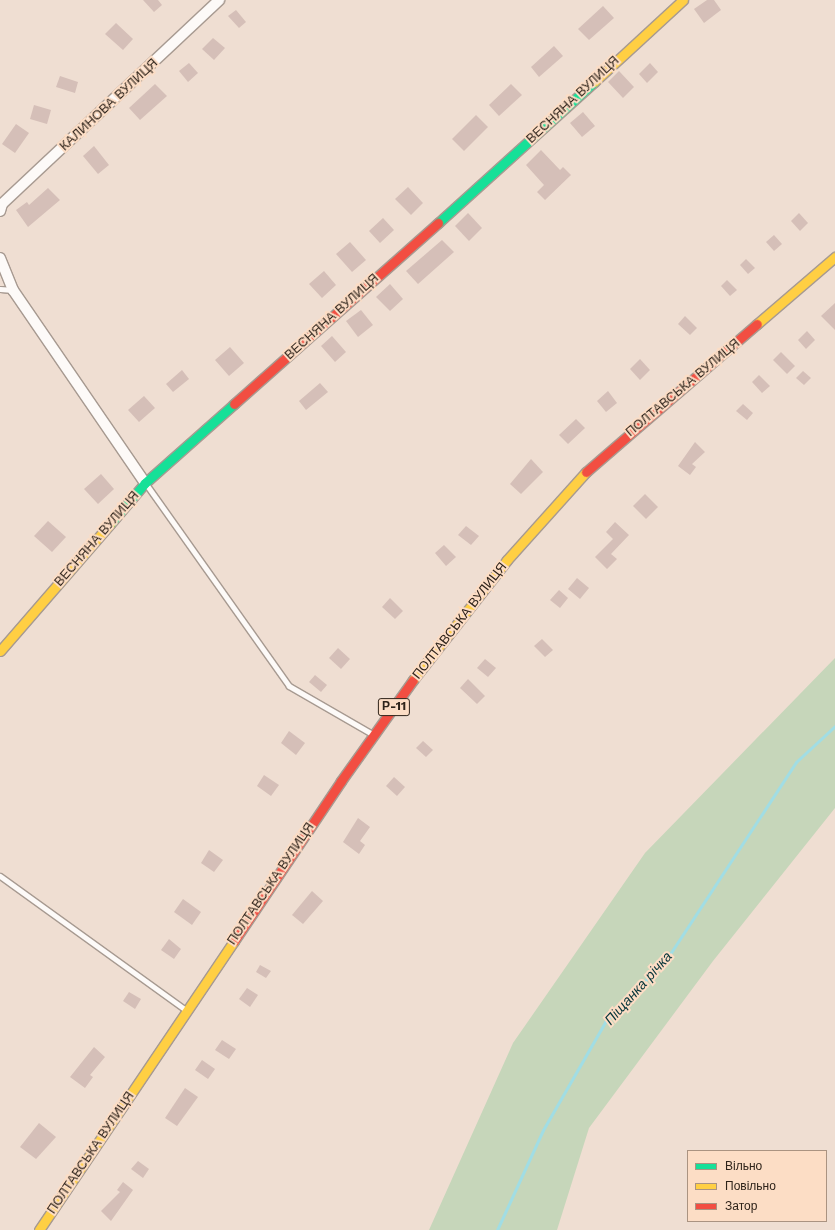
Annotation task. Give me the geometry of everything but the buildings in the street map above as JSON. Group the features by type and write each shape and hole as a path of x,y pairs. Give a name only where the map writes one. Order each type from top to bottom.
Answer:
{"main road":[{"name":"ВЕСНЯНА ВУЛИЦЯ","path":"0,651 145,483 471,194 683,0"},
{"name":"ПОЛТАВСЬКА ВУЛИЦЯ","path":"39,1230 374,735 431,656 507,560 590,467 835,256"}],"street":[{"name":"КАЛИНОВА ВУЛИЦЯ","path":"0,211 2,204 219,0"},
{"path":"0,258 13,290 145,483"}],"lane":[{"path":"0,289 13,290"},
{"path":"145,483 289,686 374,735"},
{"path":"0,876 186,1011"}],"green space":[{"path":"835,658 835,808 713,961 589,1128 557,1230 429,1230 513,1043 645,853"}],"waterway":[{"name":"Піщанка річка","path":"497,1230 543,1130 605,1022 668,957 796,762 835,726"}],"traffic: fast":[{"path":"438,223 594,82"},
{"path":"110,524 145,483 234,404"}],"traffic: slow":[{"path":"594,82 683,0"},
{"path":"757,324 835,257"},
{"path":"413,680 507,560 586,472"},
{"path":"0,651 110,524"},
{"path":"39,1230 234,941"}],"traffic: jam":[{"path":"234,404 438,223"},
{"path":"586,472 757,324"},
{"path":"234,941 341,781 413,680"}]}
